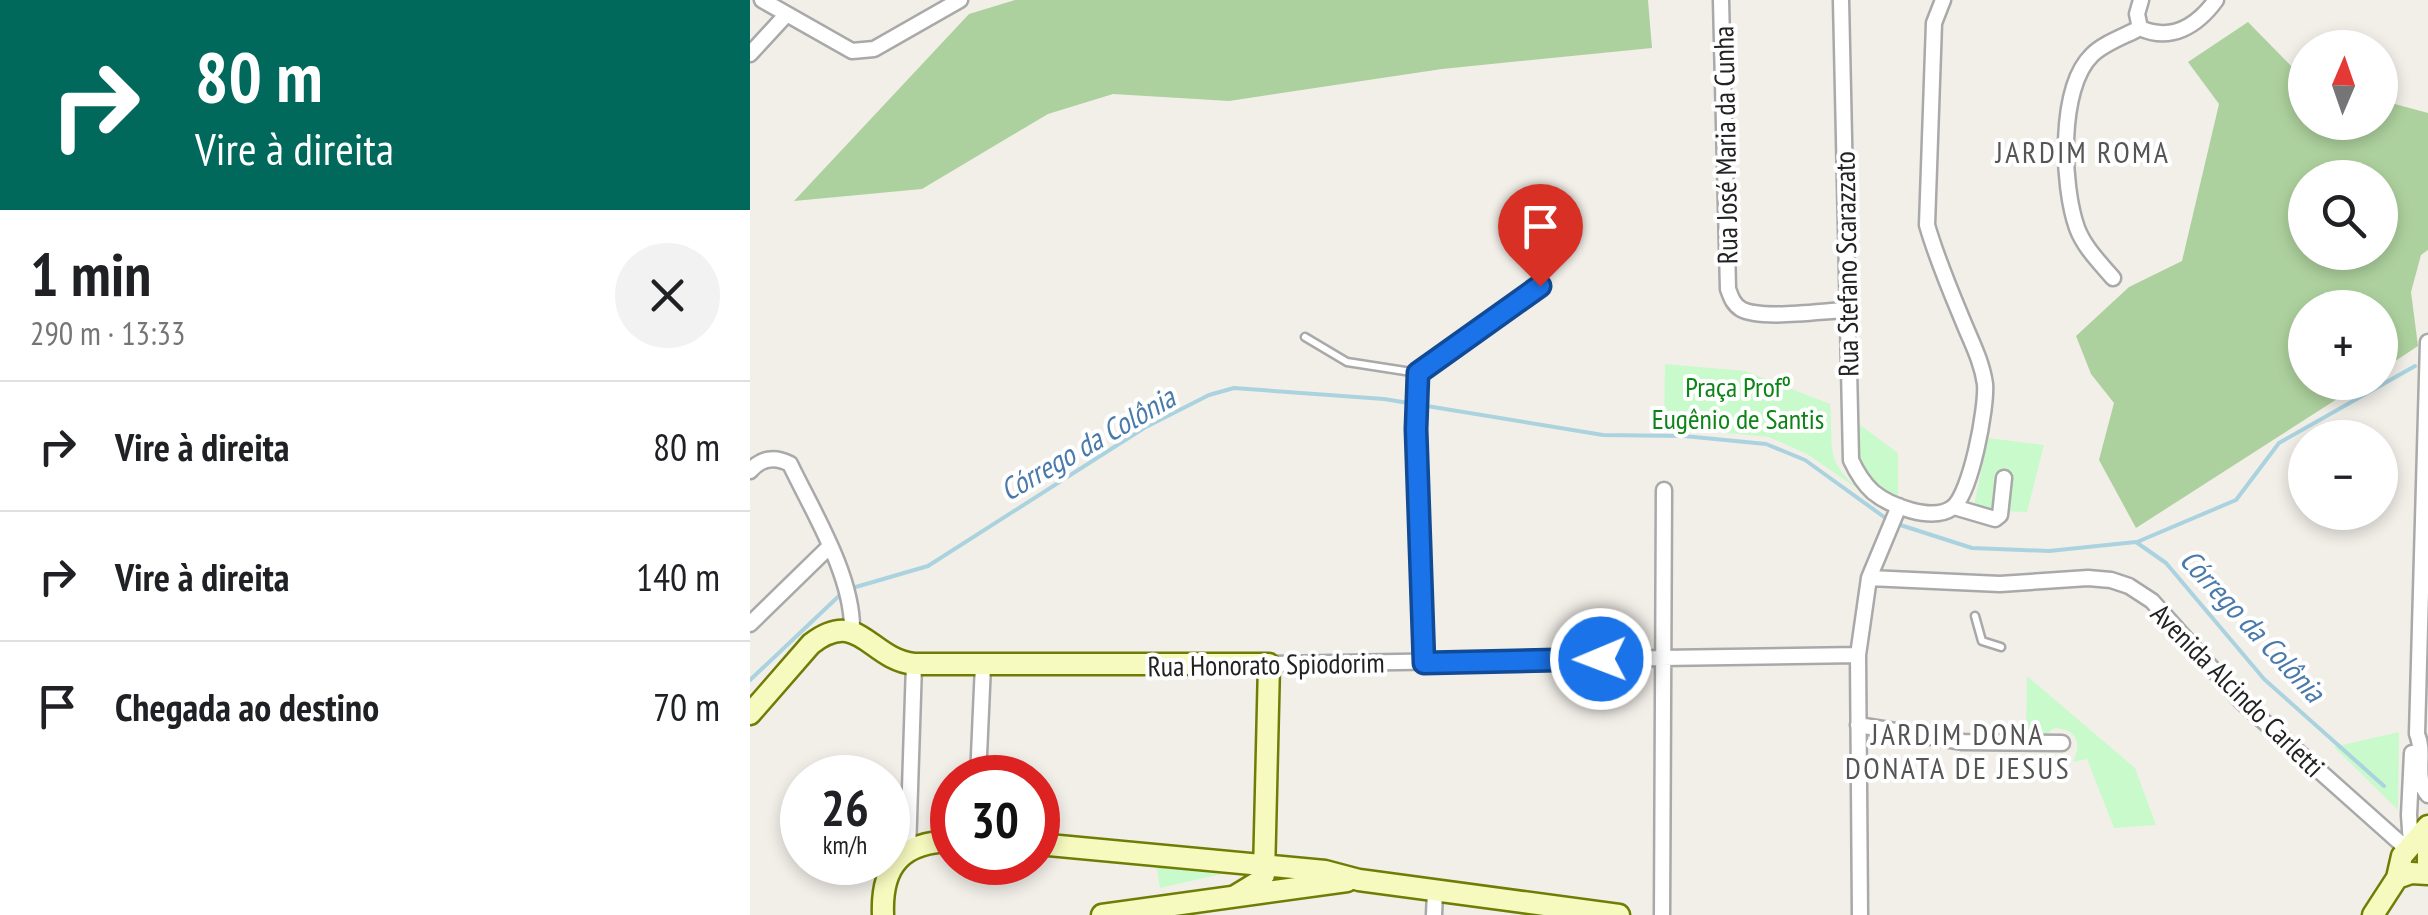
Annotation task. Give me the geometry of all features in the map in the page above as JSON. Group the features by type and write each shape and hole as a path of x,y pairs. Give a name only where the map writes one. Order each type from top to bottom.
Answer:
{"main road":[{"path":"750,714 812,644 852,620 890,658 914,664"},
{"name":"Rua Honorato Spiodorim","path":"914,664 1269,664"},
{"path":"1229,903 1258,882 1264,865 1269,664"},
{"path":"2373,915 2397,878 2402,856 2428,826"},
{"path":"2397,878 2411,873 2428,874 2415,845"},
{"path":"1060,846 1324,871 1549,910 1619,915"},
{"path":"1102,915 1229,903 1359,880"},
{"path":"883,915 884,885"}],"street":[{"path":"762,0 852,51 874,49 960,0"},
{"name":"Rua José Maria da Cunha","path":"1721,0 1728,289 1736,306 1754,313 1846,310"},
{"name":"Rua Stefano Scarazzato","path":"1841,0 1852,460 1859,477 1897,510"},
{"path":"1860,915 1858,655 1869,578 1897,510 1940,514 1954,507 1964,493 1986,388 1981,364 1927,225 1934,23 1943,0"},
{"path":"2140,0 2140,28"},
{"path":"2140,28 2156,36 2174,33 2203,18 2216,0"},
{"path":"750,54 785,16"},
{"path":"2113,278 2078,231 2069,200 2070,95 2078,74 2093,54 2140,28"},
{"path":"2428,344 2418,734 2422,788 2428,796"},
{"path":"750,471 767,459 779,458 790,464 830,546 852,620"},
{"path":"1954,507 1995,519 2000,515 2004,478"},
{"path":"1662,915 1664,490"},
{"path":"750,624 830,546"},
{"name":"Avenida Alcindo Carletti","path":"1869,578 2000,584 2088,578 2130,586 2152,601 2242,702 2415,845"},
{"name":"Rua Honorato Spiodorim","path":"1269,664 1858,655"},
{"path":"910,789 914,664"},
{"path":"979,755 982,665"},
{"path":"1858,725 1964,742 2062,742"},
{"path":"2415,845 2408,815 2412,742 2418,734"},
{"path":"1434,915 1435,891"}],"lane":[{"path":"1304,337 1347,362 1418,373 1540,286"},
{"path":"1418,373 1416,429 1424,663"},
{"path":"1975,616 1982,640 2002,647"}],"green space":[{"path":"1015,0 1648,0 1652,48 1442,69 1229,101 1113,94 1048,114 922,189 794,201 969,14"},
{"path":"2248,22 2288,63 2288,140 2398,140 2398,105 2428,113 2428,250 2421,255 2411,292 2418,346 2398,359 2398,290 2288,290 2288,400 2336,400 2304,420 2288,420 2288,430 2136,528 2099,460 2114,403 2091,374 2076,336 2129,287 2182,261 2219,104 2188,62"},
{"name":"Praça Profº Eugênio de Santis","path":"1665,364 1745,371 1830,404 1836,463 1864,493 1807,454 1769,437 1664,427"},
{"path":"1859,424 1898,453 1898,498 1868,478 1860,460"},
{"path":"1988,438 2044,445 2027,512 1973,510"},
{"path":"2027,676 2135,768 2156,825 2114,828 2087,759 2073,762 2077,743 2068,731 2054,728 2047,734 2026,735"},
{"path":"2399,732 2398,810 2334,747"},
{"path":"1156,863 1235,871 1160,888"}],"waterway":[{"path":"2137,542 2236,500 2279,443 2415,366"},
{"name":"Córrego da Colônia","path":"849,589 928,566 1144,428 1209,395 1234,388 1384,399 1603,435 1684,436 1766,444 1805,460 1891,522 1972,548 2049,551 2136,542 2166,563 2264,679 2384,786"},
{"name":"Córrego da Colônia","path":"750,680 841,594"}],"district":[{"name":"JARDIM ROMA","path":"2083,151"},
{"name":"JARDIM DONA DONATA DE JESUS","path":"1958,750"}],"route":[{"path":"1540,286 1418,373 1416,429 1424,663 1601,659"}]}
